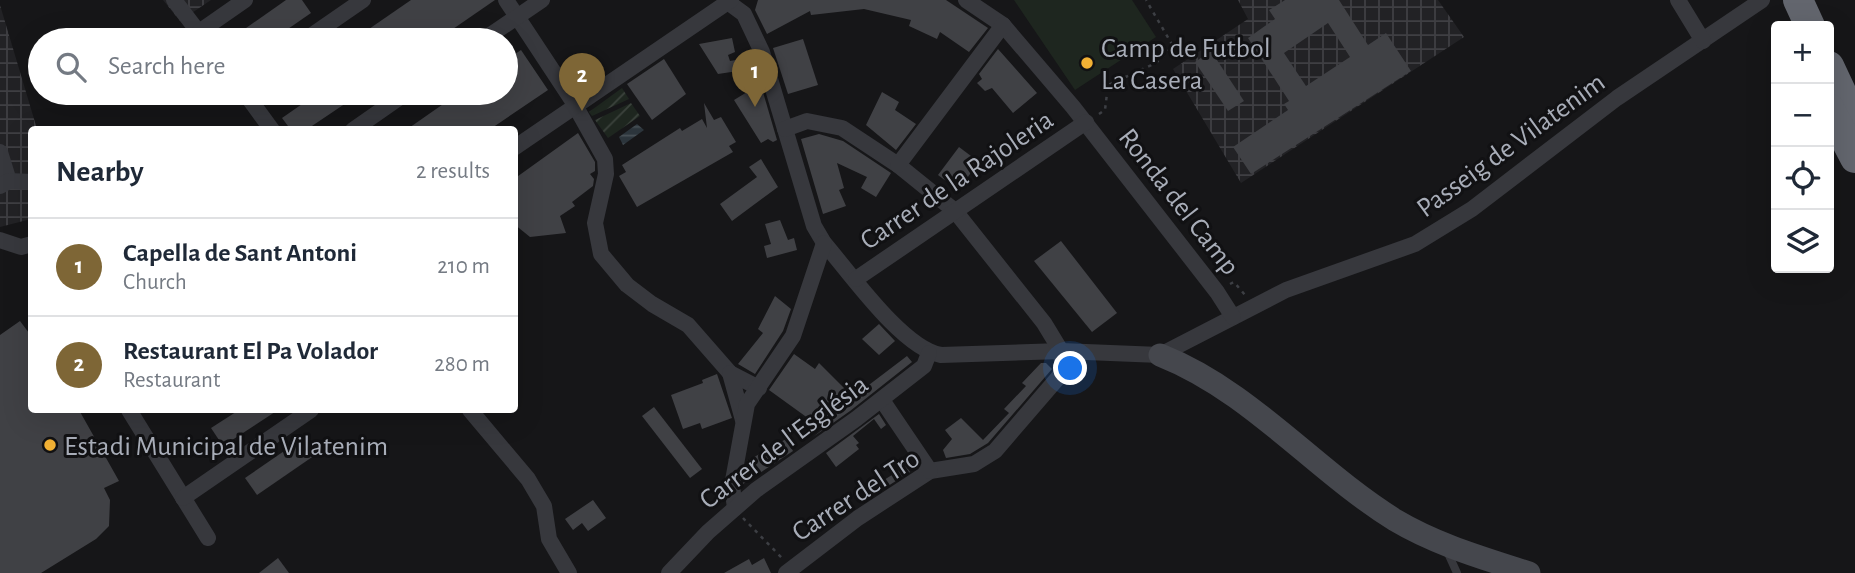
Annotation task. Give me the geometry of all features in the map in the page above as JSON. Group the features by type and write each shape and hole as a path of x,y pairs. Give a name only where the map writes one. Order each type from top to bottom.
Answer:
{"highway":[{"path":"1834,77 1855,121"},
{"path":"1834,118 1855,158"}],"street":[{"path":"212,28 246,0"},
{"path":"322,28 363,0"},
{"path":"506,0 605,159 606,174 595,223 601,254 627,285 652,304 688,325 730,373 759,388"},
{"path":"501,28 542,0"},
{"name":"Ronda del Camp","path":"966,0 1003,25 1086,122 1217,292 1233,317"},
{"path":"1678,0 1703,41"},
{"path":"177,1 196,28"},
{"path":"518,145 727,1 744,14 762,52 814,226 824,243 908,339 929,353 1061,351 1160,355 1197,371 1245,402 1372,504 1444,545 1529,573"},
{"name":"Passeig de Vilatenim","path":"1160,355 1286,290 1415,244 1472,209 1617,99 1703,41 1789,11"},
{"path":"898,165 1003,25"},
{"path":"254,105 269,126"},
{"path":"359,126 389,105"},
{"path":"785,129 807,121 842,128 898,165 955,211 1028,302 1061,351"},
{"name":"Carrer de la Rajoleria","path":"856,279 1086,122"},
{"path":"0,152 5,184 28,182"},
{"path":"0,240 28,249"},
{"path":"735,508 732,486 747,404 793,336 824,243"},
{"name":"Carrer del Tro","path":"786,573 802,559 930,471 974,464 995,451 1063,372 1061,351"},
{"name":"Carrer de l'Església","path":"669,573 735,508 924,366 929,353"},
{"path":"730,373 744,424"},
{"path":"881,400 930,471"},
{"path":"131,413 208,538"},
{"path":"183,498 307,413"},
{"path":"473,413 528,479 544,506 549,539 569,573"}],"lane":[{"path":"1444,545 1457,573"}],"path":[{"path":"1086,122 1105,110 1108,85 1156,63 1173,46 1146,0"},
{"path":"735,508 784,560 802,559"}],"shaded area":[{"path":"163,0 211,0 180,21"},
{"name":"Camp de Futbol La Casera","path":"1014,0 1132,0 1156,37 1075,90"},
{"path":"1238,0 1438,0 1464,37 1241,183 1173,69 1248,19"},
{"path":"0,5 36,126 28,126 28,220 0,227"},
{"path":"622,88 629,99 592,116 589,112"},
{"path":"631,103 640,116 608,138 595,120"},
{"path":"637,124 644,130 623,145 619,137"}],"building":[{"path":"286,0 302,0 311,13 289,28 246,28"},
{"path":"411,0 495,0 454,28 370,28"},
{"path":"758,0 946,0 988,28 969,52 940,32 937,39 909,26 911,20 864,9 811,15 810,11 767,34 755,10"},
{"path":"1285,0 1339,0 1368,45 1386,33 1411,71 1251,174 1233,147 1288,110 1284,104 1289,101 1248,38 1275,19 1269,10","holes":["1328,23 1350,57 1306,86 1284,53"]},
{"path":"732,38 735,52 728,55 730,61 736,60 738,71 718,74 699,44"},
{"path":"803,39 818,85 788,94 773,48"},
{"path":"998,49 1037,93 1013,113 992,88 985,91 977,83 982,79 979,74"},
{"path":"521,50 548,90 495,126 412,126 442,105 518,105 518,52"},
{"path":"1211,51 1244,101 1228,111 1195,62"},
{"path":"664,59 686,94 652,120 627,84"},
{"path":"758,75 777,140 773,142 768,139 761,143 734,100 752,89 749,80"},
{"path":"882,92 899,102 895,110 916,124 896,150 866,125"},
{"path":"704,103 714,120 721,117 736,142 729,146 733,152 637,207 619,176 626,172 622,165 680,128 682,131 702,119 707,128"},
{"path":"301,105 343,105 312,126 288,126 282,118"},
{"path":"578,133 595,162 595,171 590,174 594,179 593,186 572,202 575,206 560,216 566,233 530,237 518,227 518,176"},
{"path":"819,134 843,141 891,173 876,197 861,188 867,177 837,163 844,188 839,190 846,206 823,214 801,139"},
{"path":"959,147 979,162 958,190 938,175"},
{"path":"761,159 778,187 732,221 720,204 757,177 749,167"},
{"path":"780,220 788,240 794,238 797,250 767,258 764,246 771,244 765,224"},
{"path":"1061,241 1117,313 1092,332 1034,261"},
{"path":"775,296 791,309 783,331 755,374 738,364 763,333 758,329"},
{"name":"Estadi Municipal de Vilatenim","path":"20,321 28,332 28,413 81,413 119,481 104,488 110,500 109,526 96,539 41,573 0,573 0,335"},
{"path":"879,324 895,341 879,355 862,339"},
{"path":"794,354 815,369 819,363 845,389 850,385 857,394 907,356 912,362 813,437 823,429 769,390"},
{"path":"1041,363 1046,363 1052,369 988,443 970,454 946,458 943,450 952,439 945,430 961,418 983,440 1009,413 1004,409 1026,386 1022,383"},
{"path":"717,374 732,418 702,429 700,423 683,429 671,395 703,383 702,380"},
{"path":"654,407 702,469 690,478 642,416"},
{"path":"234,413 273,413 223,446 211,428"},
{"path":"879,414 886,425 881,429 874,419 853,436 859,443 856,445 859,449 836,467 826,453"},
{"path":"306,436 318,453 257,495 245,478"},
{"path":"786,439 793,451 743,484 747,461"},
{"path":"906,466 910,472 888,486 884,480"},
{"path":"593,500 606,518 588,531 582,523 573,530 565,519"},
{"path":"278,558 289,573 259,573"},
{"path":"764,558 771,573 724,573 749,559 752,565"}],"place":[{"name":"Camp de Futbol La Casera","path":"1087,63"},
{"name":"Capella de Sant Antoni","path":"755,107"},
{"name":"Restaurant El Pa Volador","path":"582,111"},
{"name":"Estadi Municipal de Vilatenim","path":"50,445"}]}
